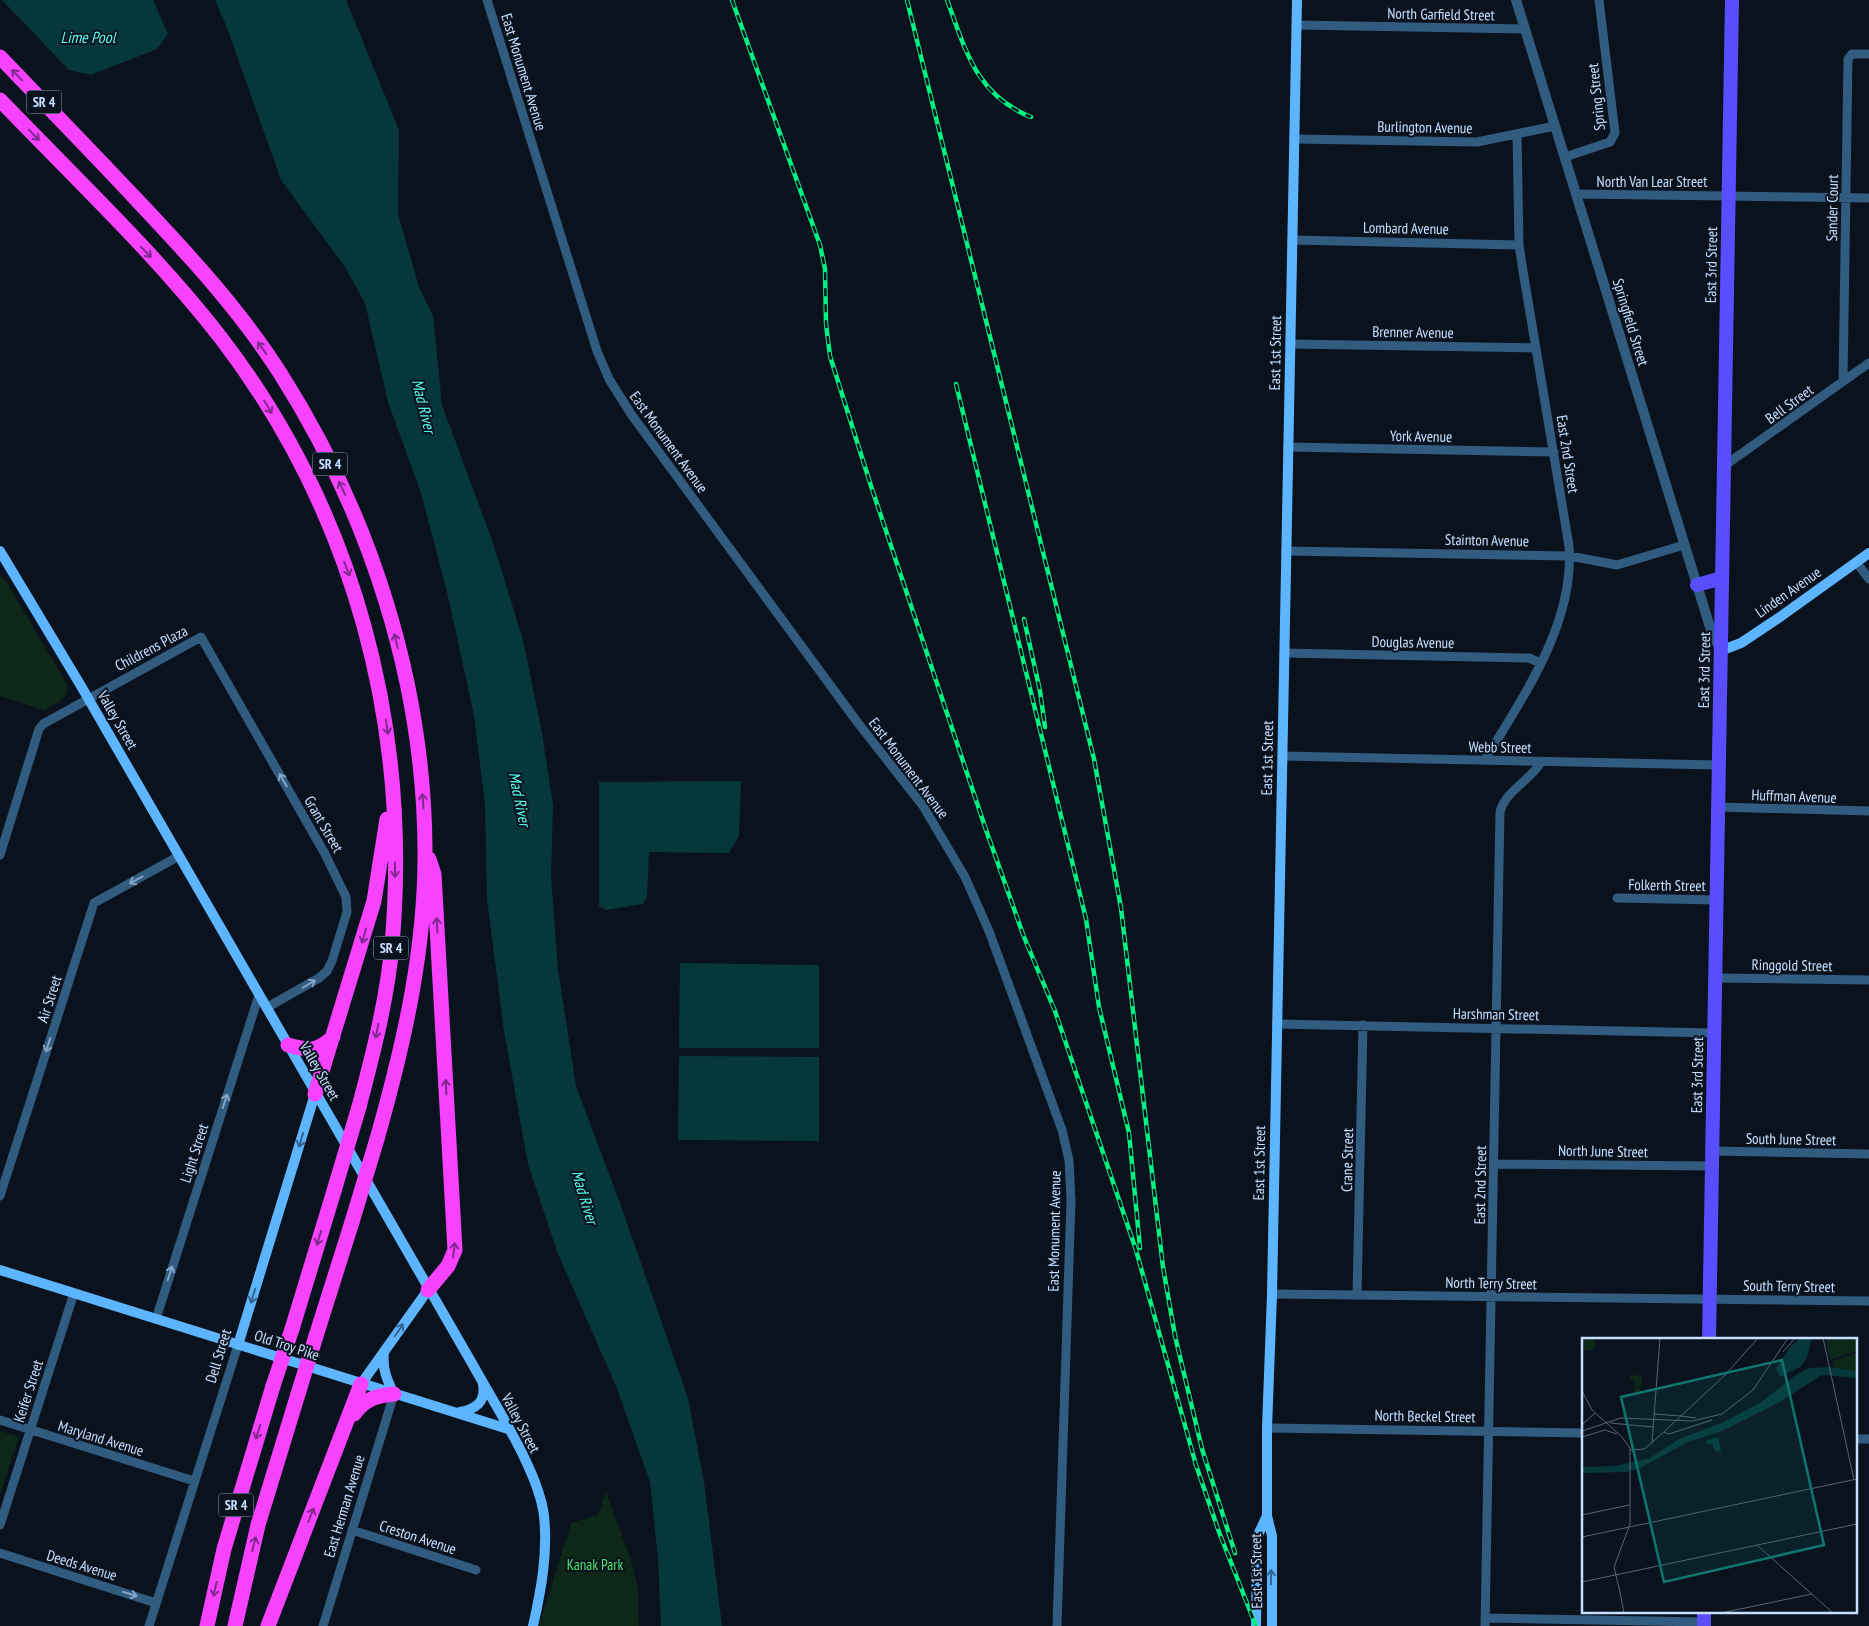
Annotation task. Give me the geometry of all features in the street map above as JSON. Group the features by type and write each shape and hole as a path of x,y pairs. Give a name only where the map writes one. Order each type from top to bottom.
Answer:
{"highway":[{"name":"SR 4","path":"0,57 188,254 269,358 312,427 366,541 388,605 412,714 422,791 425,850 417,962 410,1006 397,1069 377,1139 258,1525 235,1626"},
{"name":"SR 4","path":"0,100 164,270 221,339 258,391 290,445 322,507 361,610 382,695 393,786 396,879 392,946 378,1028 359,1107 232,1521 207,1626"},
{"path":"315,1094 374,901 383,855 389,797 393,786"},
{"path":"425,850 434,874 455,1250 448,1266 428,1290"},
{"path":"288,1045 312,1050 321,1047 333,1037"},
{"path":"268,1626 360,1384"},
{"path":"345,1426 367,1399 394,1394"}],"main road":[{"name":"East 1st Street","path":"1272,1626 1272,1536 1267,1516 1267,1428 1272,1294 1297,0"},
{"name":"East 3rd Street","path":"1709,1338 1732,0"},
{"name":"Valley Street","path":"0,551 12,568 88,698 483,1383 531,1473 544,1515 545,1540 541,1592 533,1626"},
{"name":"Linden Avenue","path":"1720,651 1746,639 1869,553"},
{"path":"1697,584 1722,578"},
{"name":"Dell Street","path":"238,1345 315,1094"},
{"name":"Old Troy Pike","path":"0,1270 360,1384 459,1412 508,1430"},
{"path":"360,1384 428,1290"},
{"path":"385,1350 383,1364 386,1378 394,1394"},
{"path":"459,1412 475,1408 480,1404 483,1397 483,1383"},
{"name":"East 1st Street","path":"1256,1626 1257,1537 1267,1516"}],"street":[{"name":"East Monument Avenue","path":"487,0 597,351 609,379 631,414 858,723 923,806 941,834 976,898 1053,1104 1069,1160 1071,1200 1057,1626"},
{"name":"Springfield Street","path":"1516,0 1684,545 1710,627 1720,651"},
{"name":"Spring Street","path":"1565,157 1610,142 1615,133 1598,0"},
{"name":"North Garfield Street","path":"1297,25 1525,29"},
{"name":"Sander Court","path":"1843,381 1849,56 1869,54"},
{"name":"Burlington Avenue","path":"1294,139 1464,142 1483,141 1555,126"},
{"name":"East 2nd Street","path":"1485,760 1540,663 1559,621 1570,556 1519,245 1517,134"},
{"name":"North Van Lear Street","path":"1576,194 1869,198"},
{"name":"Lombard Avenue","path":"1292,240 1519,245"},
{"name":"Brenner Avenue","path":"1290,344 1536,348"},
{"name":"Bell Street","path":"1724,466 1869,363"},
{"name":"York Avenue","path":"1288,447 1554,452"},
{"name":"Stainton Avenue","path":"1286,551 1570,556 1617,564 1684,545"},
{"path":"1856,562 1869,579"},
{"path":"0,564 12,568"},
{"name":"Childrens Plaza","path":"0,855 39,729 46,722 88,698 201,637"},
{"name":"Grant Street","path":"201,637 325,854 346,897 346,912 332,961 327,971 319,978 266,1008"},
{"name":"Douglas Avenue","path":"1284,653 1529,658 1540,663"},
{"name":"Webb Street","path":"1282,756 1718,766"},
{"name":"East 2nd Street","path":"1486,1622 1500,812 1505,799 1531,777 1542,762"},
{"name":"Huffman Avenue","path":"1718,807 1869,811"},
{"name":"Air Street","path":"0,1196 94,903 179,856"},
{"name":"Folkerth Street","path":"1617,898 1716,900"},
{"name":"Ringgold Street","path":"1715,978 1869,980"},
{"name":"Light Street","path":"156,1319 259,995"},
{"name":"Harshman Street","path":"1277,1024 1714,1033"},
{"name":"Crane Street","path":"1358,1295 1363,1026"},
{"name":"South June Street","path":"1712,1151 1869,1154"},
{"name":"North June Street","path":"1494,1164 1712,1166"},
{"name":"Keifer Street","path":"0,1526 74,1293"},
{"name":"North Terry Street","path":"1272,1294 1709,1300"},
{"name":"South Terry Street","path":"1709,1300 1869,1301"},
{"name":"Dell Street","path":"149,1626 238,1345"},
{"name":"East Herman Avenue","path":"323,1626 394,1394"},
{"name":"Maryland Avenue","path":"0,1420 194,1481"},
{"name":"North Beckel Street","path":"1267,1428 1582,1433"},
{"path":"1856,1439 1869,1439"},
{"name":"Creston Avenue","path":"352,1530 476,1570"},
{"name":"Deeds Avenue","path":"0,1553 156,1603"},
{"path":"1486,1622 1704,1620"}],"green space":[{"path":"0,575 6,581 67,684 68,689 64,697 44,710 0,696"},
{"path":"0,1431 19,1437 0,1494"},
{"name":"Kanak Park","path":"606,1492 632,1563 638,1590 639,1626 539,1626 571,1523 598,1515"}],"water":[{"name":"Lime Pool","path":"2,0 153,0 168,34 157,49 91,75 69,70"},
{"name":"Mad River","path":"215,0 346,0 399,130 398,214 419,287 433,316 442,405 492,540 523,640 542,733 553,805 551,876 558,969 576,1086 620,1203 688,1398 704,1482 722,1626 661,1626 658,1558 650,1482 616,1386 558,1254 528,1164 504,1031 487,899 485,804 474,715 447,592 421,493 388,402 365,303 345,267 281,180 227,28"},
{"path":"741,781 739,836 729,853 649,852 647,896 643,904 606,910 599,906 599,782"},
{"path":"680,963 819,965 819,1048 679,1048"},
{"path":"679,1056 819,1057 819,1141 678,1140"}],"railway":[{"path":"732,0 820,245 825,269 826,324 830,356 871,486 985,827 1024,937 1055,1011 1136,1250 1196,1465 1219,1532 1256,1626"},
{"path":"907,0 1094,759 1121,908 1163,1267 1175,1336 1202,1449 1235,1553"},
{"path":"947,0 967,54 985,84 997,97 1012,108 1031,117"},
{"path":"956,384 1086,919 1099,1007 1129,1133 1140,1248"},
{"path":"1024,619 1040,691 1045,727"}]}
